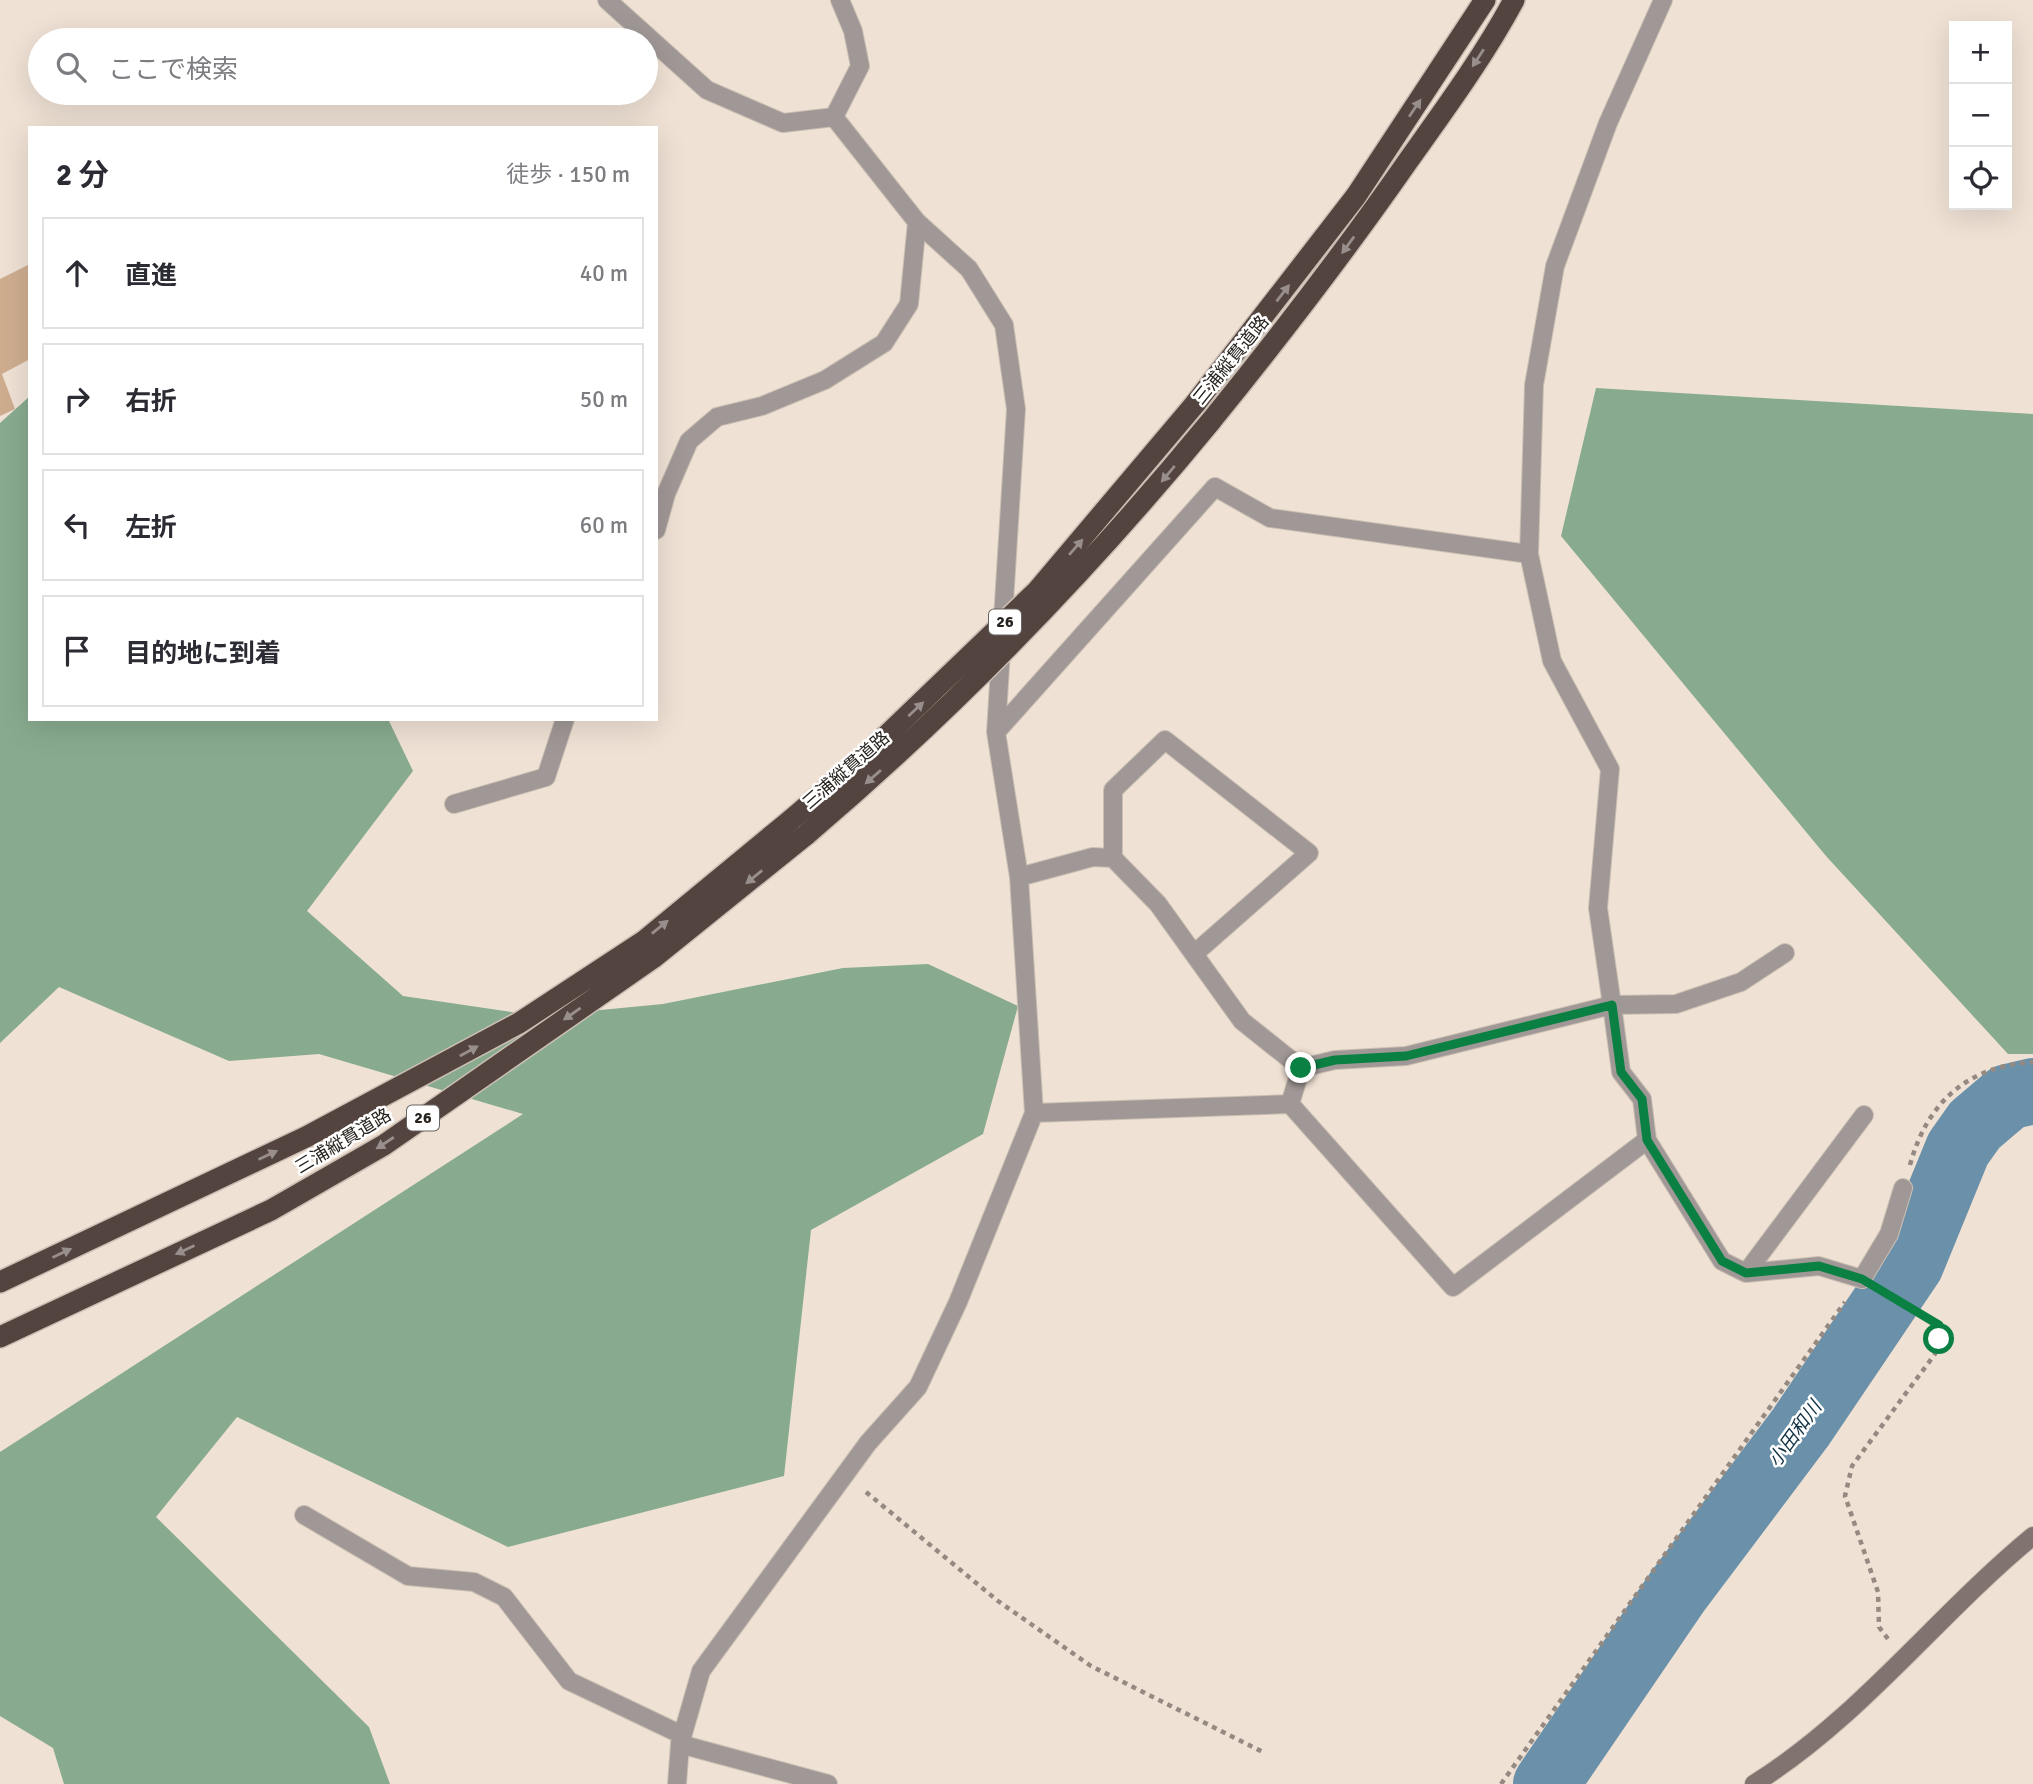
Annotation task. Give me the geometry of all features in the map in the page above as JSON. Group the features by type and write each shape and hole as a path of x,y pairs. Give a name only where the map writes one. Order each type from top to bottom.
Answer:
{"highway":[{"name":"三浦縦貫道路","path":"0,1337 271,1210 384,1145 653,958 799,826 861,760 1037,591 1195,404 1356,196 1485,0"},
{"name":"三浦縦貫道路","path":"0,1282 306,1137 519,1023 644,940 799,826 874,776 1006,652 1102,549 1211,421 1294,318 1375,209 1444,111 1514,0"}],"street":[{"path":"607,0 638,28"},
{"path":"834,117 860,66 853,31 840,0"},
{"path":"1663,0 1608,123 1555,265 1534,385 1530,554 1552,661 1609,769 1598,908 1621,1072 1642,1099 1647,1140 1722,1261 1746,1273 1819,1266 1862,1279 1889,1234 1903,1188"},
{"path":"658,46 707,90 783,123 834,117"},
{"path":"677,1784 681,1739 701,1671 868,1443 918,1387 958,1302 1034,1113 1019,877 996,732 1017,409 1004,325 969,269 917,222 834,117"},
{"path":"658,523 666,494 689,441 717,417 762,406 825,380 884,343 909,304 917,222"},
{"path":"996,732 1215,487 1270,518 1530,554"},
{"path":"454,804 546,777 564,721"},
{"path":"1113,858 1113,790 1165,740 1309,853 1195,954"},
{"path":"1019,877 1093,857 1113,858 1157,904 1242,1021 1301,1068"},
{"path":"1301,1068 1335,1060 1406,1056 1612,1005 1676,1004 1741,982 1785,953"},
{"path":"1290,1104 1301,1068"},
{"path":"1290,1104 1453,1287 1647,1140"},
{"path":"1034,1113 1290,1104"},
{"path":"1746,1273 1864,1115"},
{"path":"304,1515 408,1576 474,1582 504,1597 569,1681 681,1739 828,1784"},
{"path":"1754,1784 1815,1742 1871,1693 1962,1599 2033,1536"}],"path":[{"path":"1903,1188 1913,1152 1937,1108 1973,1076 2002,1064 2033,1062"},
{"path":"1501,1784 1862,1279 1939,1325 1935,1354 1852,1466 1845,1496 1878,1592 1880,1627 1903,1659"},
{"path":"845,1474 998,1601 1091,1666 1265,1754"}],"green space":[{"path":"1596,388 2033,414 2033,1054 2008,1054 1826,856 1561,536"},
{"path":"28,398 28,721 389,721 413,771 307,911 403,996 538,1016 663,1004 843,968 928,964 1018,1006 983,1134 811,1230 784,1476 508,1547 237,1417 156,1517 369,1727 390,1784 64,1784 53,1748 0,1716 0,1452 523,1114 319,1054 229,1061 59,987 0,1043 0,423"}],"building":[{"path":"28,265 28,360 2,374 15,409 0,416 0,279"}],"waterway":[{"name":"小田和川","path":"1546,1784 1677,1592 1801,1427 1911,1264 1958,1149 1975,1125 2008,1097 2033,1091"}],"route":[{"path":"1301,1068 1335,1060 1406,1056 1612,1005 1621,1072 1642,1099 1647,1140 1722,1261 1746,1273 1819,1266 1862,1279 1939,1325 1939,1339"}]}
